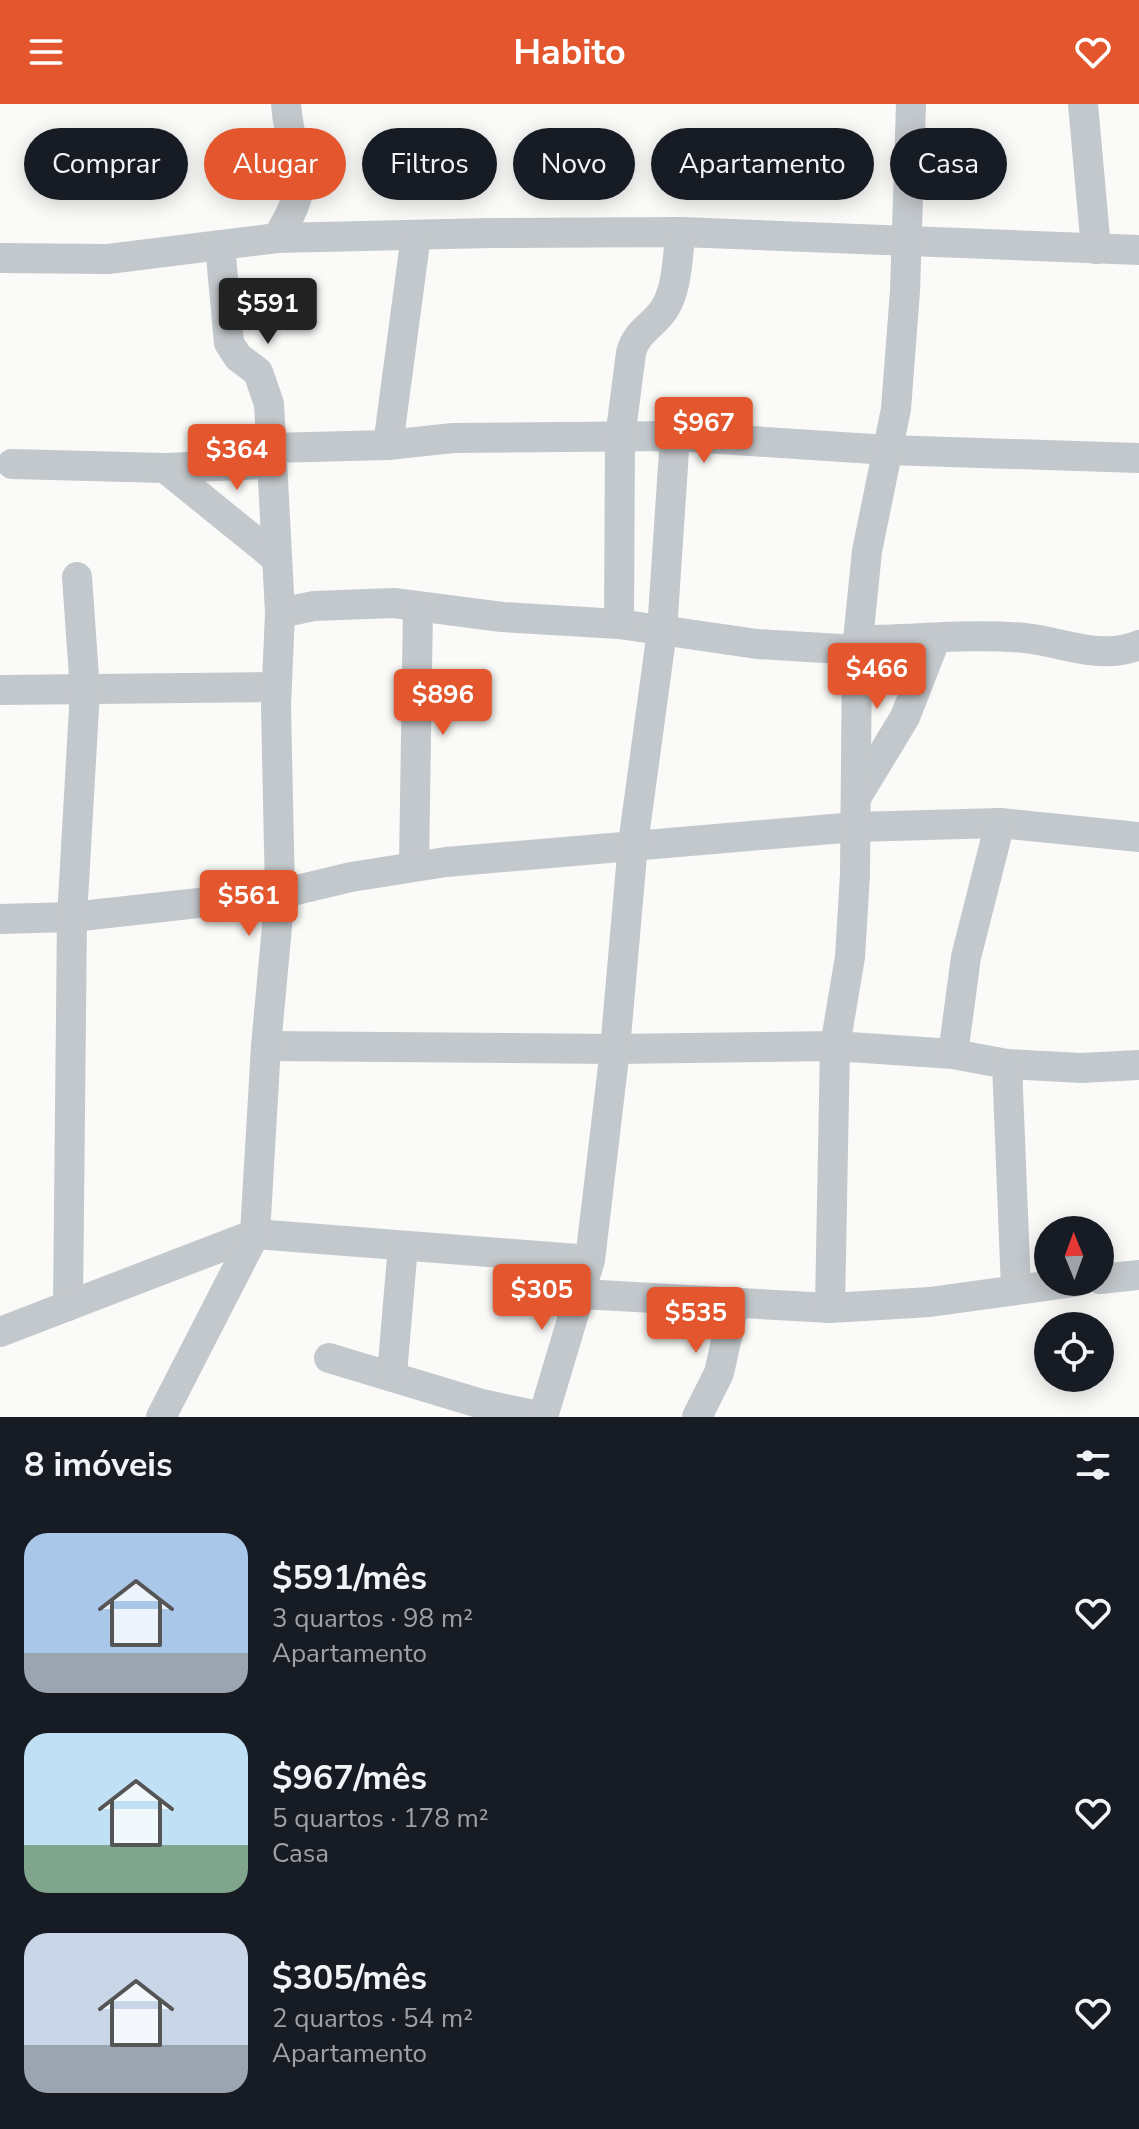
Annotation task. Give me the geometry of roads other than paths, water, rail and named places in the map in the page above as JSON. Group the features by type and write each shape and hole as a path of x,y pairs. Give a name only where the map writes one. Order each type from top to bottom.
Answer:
{"street":[{"path":"277,238 294,212 301,187 286,104"},
{"path":"830,1308 835,1046 850,957 858,645 867,551 888,450 902,347 911,104"},
{"path":"1083,104 1096,249"},
{"path":"619,624 620,438 634,340 656,320 672,295 681,232"},
{"path":"0,258 108,259 277,238 681,232 1139,250"},
{"path":"388,445 416,235"},
{"path":"161,1417 255,1234 266,1046 280,894 276,687 280,613 269,404 262,378 229,343 220,245"},
{"path":"329,1358 392,1374 482,1404 543,1417 590,1260 615,1049 633,844 662,631 675,436"},
{"path":"12,464 165,468 453,438 675,436 888,450 1139,458"},
{"path":"165,468 276,558"},
{"path":"68,1306 72,917 85,691 77,577"},
{"path":"280,613 347,604 394,603 502,617 565,618 619,624 757,644 858,645 1024,638 1093,652 1125,651 1139,645"},
{"path":"414,866 418,607"},
{"path":"855,814 905,717 935,640"},
{"path":"0,690 276,687"},
{"path":"0,919 72,917 280,894 414,866 633,844 855,814 1000,823 1139,837"},
{"path":"953,1054 966,957 1000,823"},
{"path":"266,1046 615,1049 835,1046 953,1054 1007,1064 1081,1068 1139,1065"},
{"path":"1007,1064 1016,1289"},
{"path":"0,1332 255,1234 590,1260"},
{"path":"392,1374 403,1246"},
{"path":"1114,1278 1139,1275"},
{"path":"582,1294 734,1305 830,1308 930,1302 1034,1287"},
{"path":"697,1417 719,1373 734,1305"}]}
